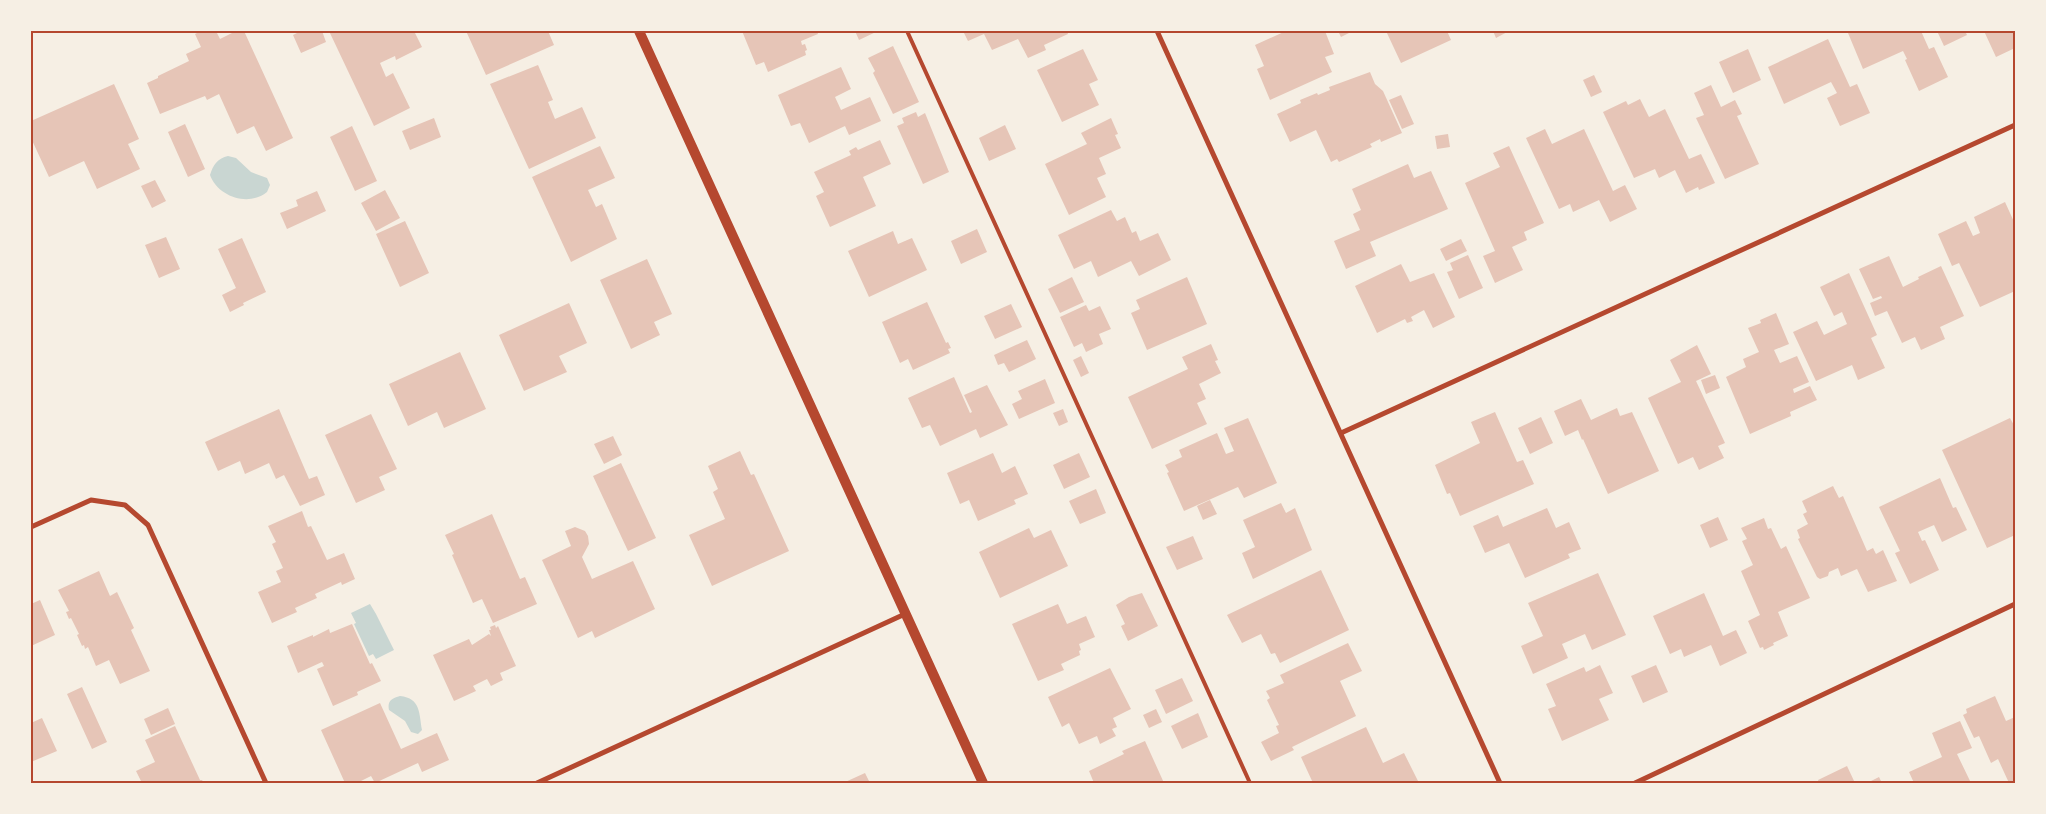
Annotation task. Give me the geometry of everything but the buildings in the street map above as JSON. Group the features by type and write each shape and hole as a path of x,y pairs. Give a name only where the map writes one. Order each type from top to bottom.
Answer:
{"main road":[{"path":"639,31 983,783"}],"street":[{"path":"1157,31 1500,783"},
{"path":"1341,433 2015,124"},
{"path":"31,527 91,500 125,505 148,525 266,783"},
{"path":"1636,783 2015,604"},
{"path":"537,783 905,614"}],"lane":[{"path":"906,31 1250,783"}],"shaded area":[{"path":"228,156 236,158 251,172 267,178 270,185 267,192 252,199 243,199 227,194 220,189 210,175 216,162"},
{"path":"370,604 394,650 376,659 373,654 369,656 351,613"},
{"path":"400,696 412,700 418,708 422,730 418,734 411,732 405,721 389,710 391,700"}]}
